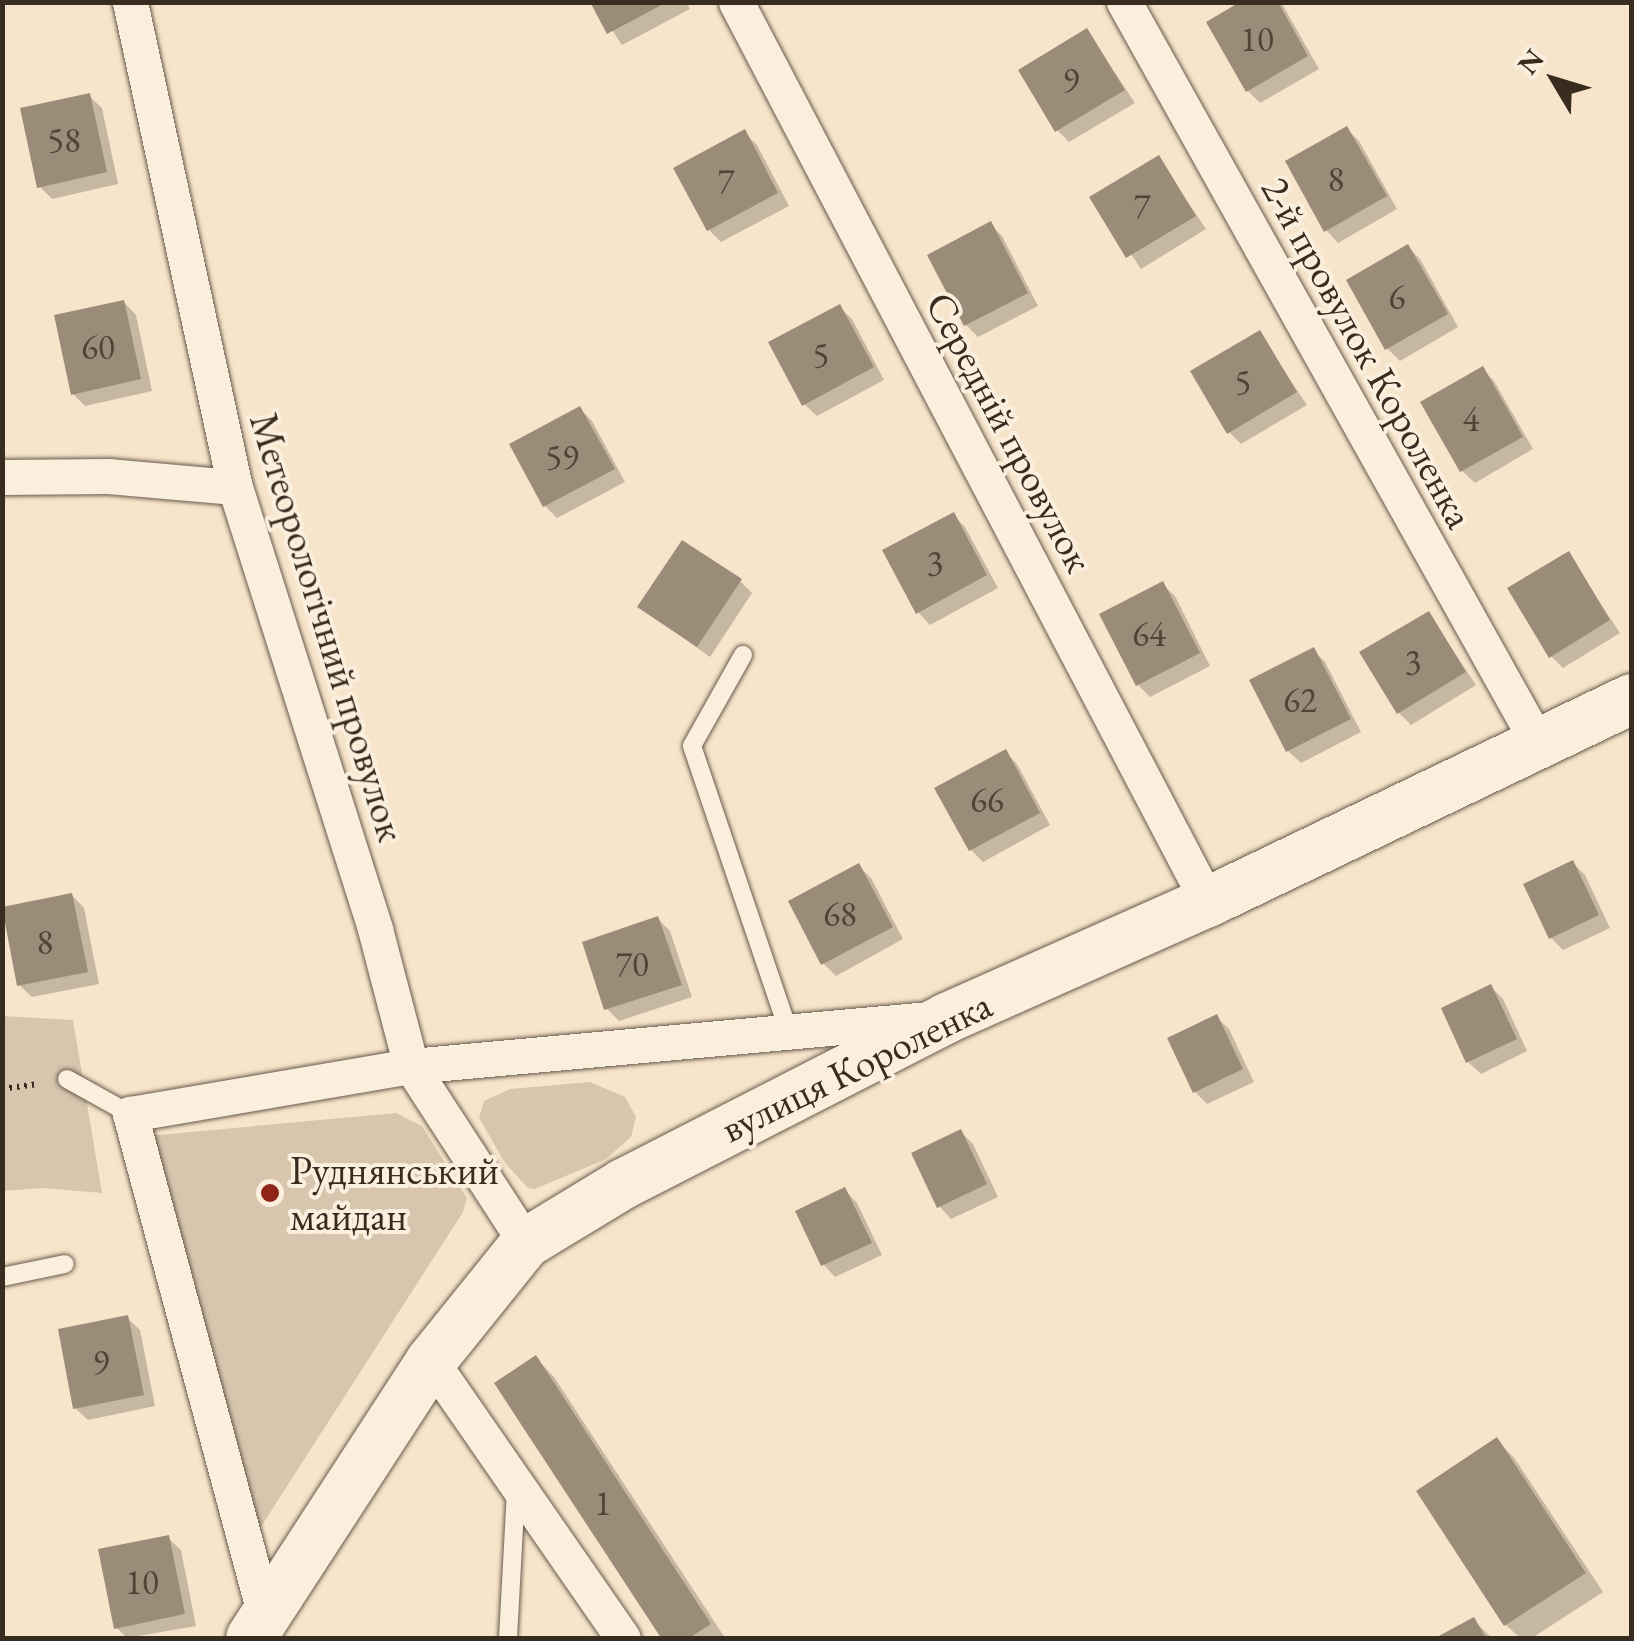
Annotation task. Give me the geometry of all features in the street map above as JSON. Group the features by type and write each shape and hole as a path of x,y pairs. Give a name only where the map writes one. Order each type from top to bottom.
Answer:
{"street":[{"name":"Метеорологічний провулок","path":"130,2 236,488 375,928 411,1066 526,1243"},
{"name":"Середній провулок","path":"736,2 1208,902"},
{"name":"2-й провулок Короленка","path":"1124,2 1538,743"},
{"path":"2,477 108,476 236,488"},
{"name":"вулиця Короленка","path":"258,1627 431,1361 526,1243 622,1184 947,1018 1208,902 1632,699"},
{"path":"258,1627 130,1114 411,1066 947,1018"},
{"path":"431,1361 623,1638"}],"lane":[{"path":"744,655 692,746 790,1032"},
{"path":"68,1079 130,1114"},
{"path":"2,1278 65,1264"},
{"path":"508,1638 516,1486"}],"shaded area":[{"path":"2,1016 73,1020 102,1193 41,1188 3,1191"},
{"path":"590,1082 625,1097 636,1117 631,1137 606,1159 535,1189 528,1188 505,1163 479,1118 484,1101 510,1089"},
{"path":"396,1113 422,1126 467,1198 463,1212 257,1533 177,1220 147,1136"}],"building":[{"path":"590,2 667,2 607,34"},
{"path":"1240,2 1278,2 1308,56 1246,92 1206,22"},
{"path":"1087,28 1125,90 1055,132 1018,70"},
{"path":"90,93 107,172 37,188 20,108"},
{"path":"1347,126 1387,196 1324,232 1285,161"},
{"path":"745,129 778,193 707,231 673,168"},
{"path":"1159,155 1196,216 1126,258 1089,197"},
{"path":"991,221 1028,293 964,326 927,255"},
{"path":"1408,244 1448,314 1385,350 1346,280"},
{"path":"124,300 141,379 71,395 54,315"},
{"path":"840,304 874,367 802,406 768,342"},
{"path":"1260,330 1297,392 1227,434 1190,371"},
{"path":"1483,366 1523,437 1460,472 1420,402"},
{"path":"580,406 615,469 543,507 509,444"},
{"path":"954,512 987,575 916,614 882,550"},
{"path":"682,540 742,579 697,647 637,607"},
{"path":"1569,551 1610,620 1549,658 1507,588"},
{"path":"1163,581 1200,653 1136,686 1099,614"},
{"path":"1429,611 1466,672 1397,714 1359,652"},
{"path":"1314,647 1351,719 1286,752 1249,680"},
{"path":"1006,749 1040,813 969,851 934,788"},
{"path":"1573,860 1599,915 1549,939 1523,884"},
{"path":"859,863 893,927 821,965 788,901"},
{"path":"72,893 88,972 17,986 2,907"},
{"path":"658,916 682,985 604,1010 582,942"},
{"path":"1491,984 1517,1039 1466,1063 1441,1008"},
{"path":"1217,1014 1243,1069 1193,1093 1167,1038"},
{"path":"961,1129 987,1184 937,1208 911,1153"},
{"path":"845,1187 872,1243 821,1266 795,1211"},
{"path":"128,1315 144,1395 73,1409 58,1329"},
{"path":"536,1355 711,1624 689,1638 661,1638 494,1383"},
{"path":"1497,1437 1586,1573 1504,1626 1416,1491"},
{"path":"169,1535 185,1614 114,1629 98,1549"},
{"path":"1474,1617 1486,1638 1435,1638"}],"place":[{"name":"Руднянський майдан","path":"270,1193"}]}
